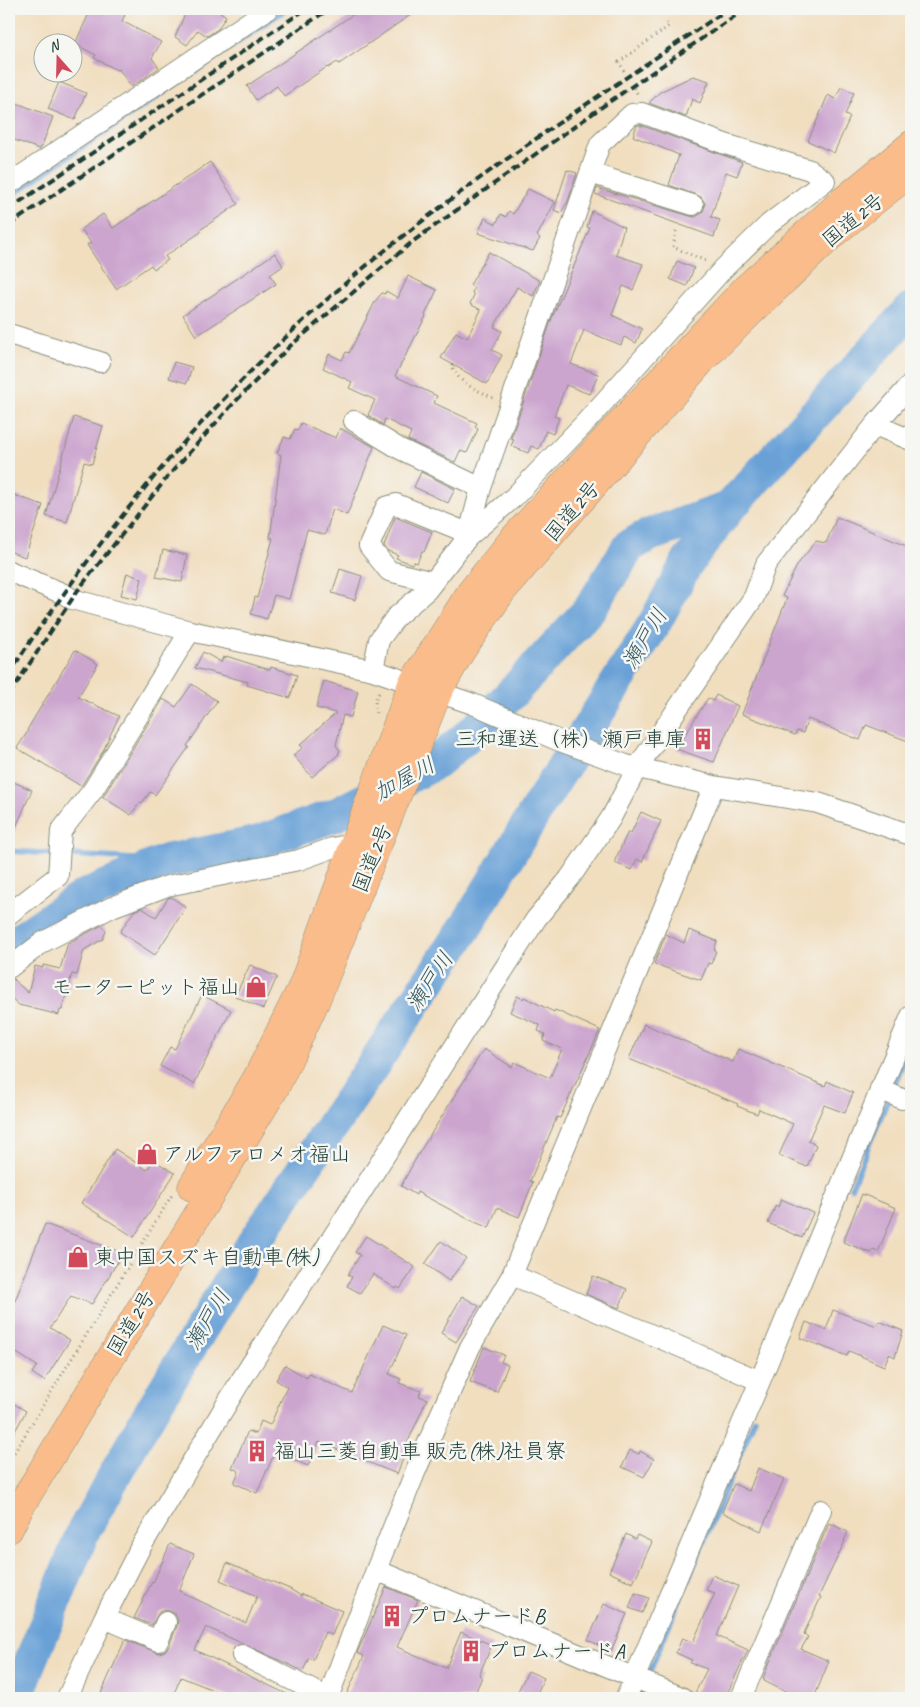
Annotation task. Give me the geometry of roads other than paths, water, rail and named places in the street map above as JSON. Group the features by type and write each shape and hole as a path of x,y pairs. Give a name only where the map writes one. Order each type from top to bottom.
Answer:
{"highway":[{"name":"国道2号","path":"9,1493 257,1078 303,985 412,684 470,593 514,538 745,290 844,200 911,145"},
{"name":"国道2号","path":"9,1529 20,1507 276,1086 316,1000 438,692 461,651 502,591 703,359 834,233 911,172"}],"street":[{"path":"9,184 258,12"},
{"path":"468,537 481,488 600,144 632,114 642,113 725,144 810,170 825,181 844,200"},
{"path":"590,173 693,205"},
{"path":"373,670 379,640 396,617 427,590 468,537 514,497 585,423 724,268 769,224 825,181"},
{"path":"9,334 100,362"},
{"path":"67,1698 104,1618 139,1550 238,1385 536,919 569,879 610,818 631,767 754,596 766,564 875,425 911,384"},
{"path":"354,422 400,449 481,488"},
{"path":"875,425 911,440"},
{"path":"514,497 534,516"},
{"path":"433,582 389,571 369,546 386,507 396,504 458,529 468,537"},
{"path":"9,571 72,599 190,631 373,670 473,704 557,740 631,767 714,786 818,803 911,834"},
{"path":"9,914 58,876 61,831 93,790 190,631"},
{"path":"242,1655 328,1698 416,1470 470,1347 512,1275 714,786"},
{"path":"9,968 44,942 112,907 167,886 299,860 332,848 357,834"},
{"path":"626,1698 642,1681 760,1382 890,1093 911,1016"},
{"path":"512,1275 760,1382"},
{"path":"741,1698 821,1510"},
{"path":"376,1570 683,1698"},
{"path":"104,1618 158,1641 166,1622"}],"waterway":[{"path":"9,197 287,9"},
{"name":"瀬戸川","path":"16,1698 83,1532 141,1428 252,1245 465,928 540,804 654,624 687,563 729,508 911,309"},
{"name":"加屋川","path":"9,947 82,897 166,861 256,843 335,815 436,763 480,725 590,609 629,546 649,535 729,508"},
{"path":"9,851 166,861"},
{"path":"851,1188 911,1045"},
{"path":"639,1698 755,1418"}],"railway":[{"path":"9,209 306,9"},
{"path":"9,225 329,9"},
{"path":"9,675 33,637 76,577 153,478 237,385 282,341 376,258 462,191 728,9"},
{"path":"9,695 78,590 169,475 233,404 289,347 412,242 606,104 745,9"}],"place":[{"name":"三和運送（株）瀬戸車庫","path":"703,739"},
{"name":"モーターピット福山","path":"256,987"},
{"name":"アルファロメオ福山","path":"147,1154"},
{"name":"東中国スズキ自動車(株)","path":"78,1257"},
{"name":"福山三菱自動車 販売(株)社員寮","path":"257,1451"},
{"name":"プロムナードB","path":"392,1616"},
{"name":"プロムナードA","path":"471,1651"}]}
